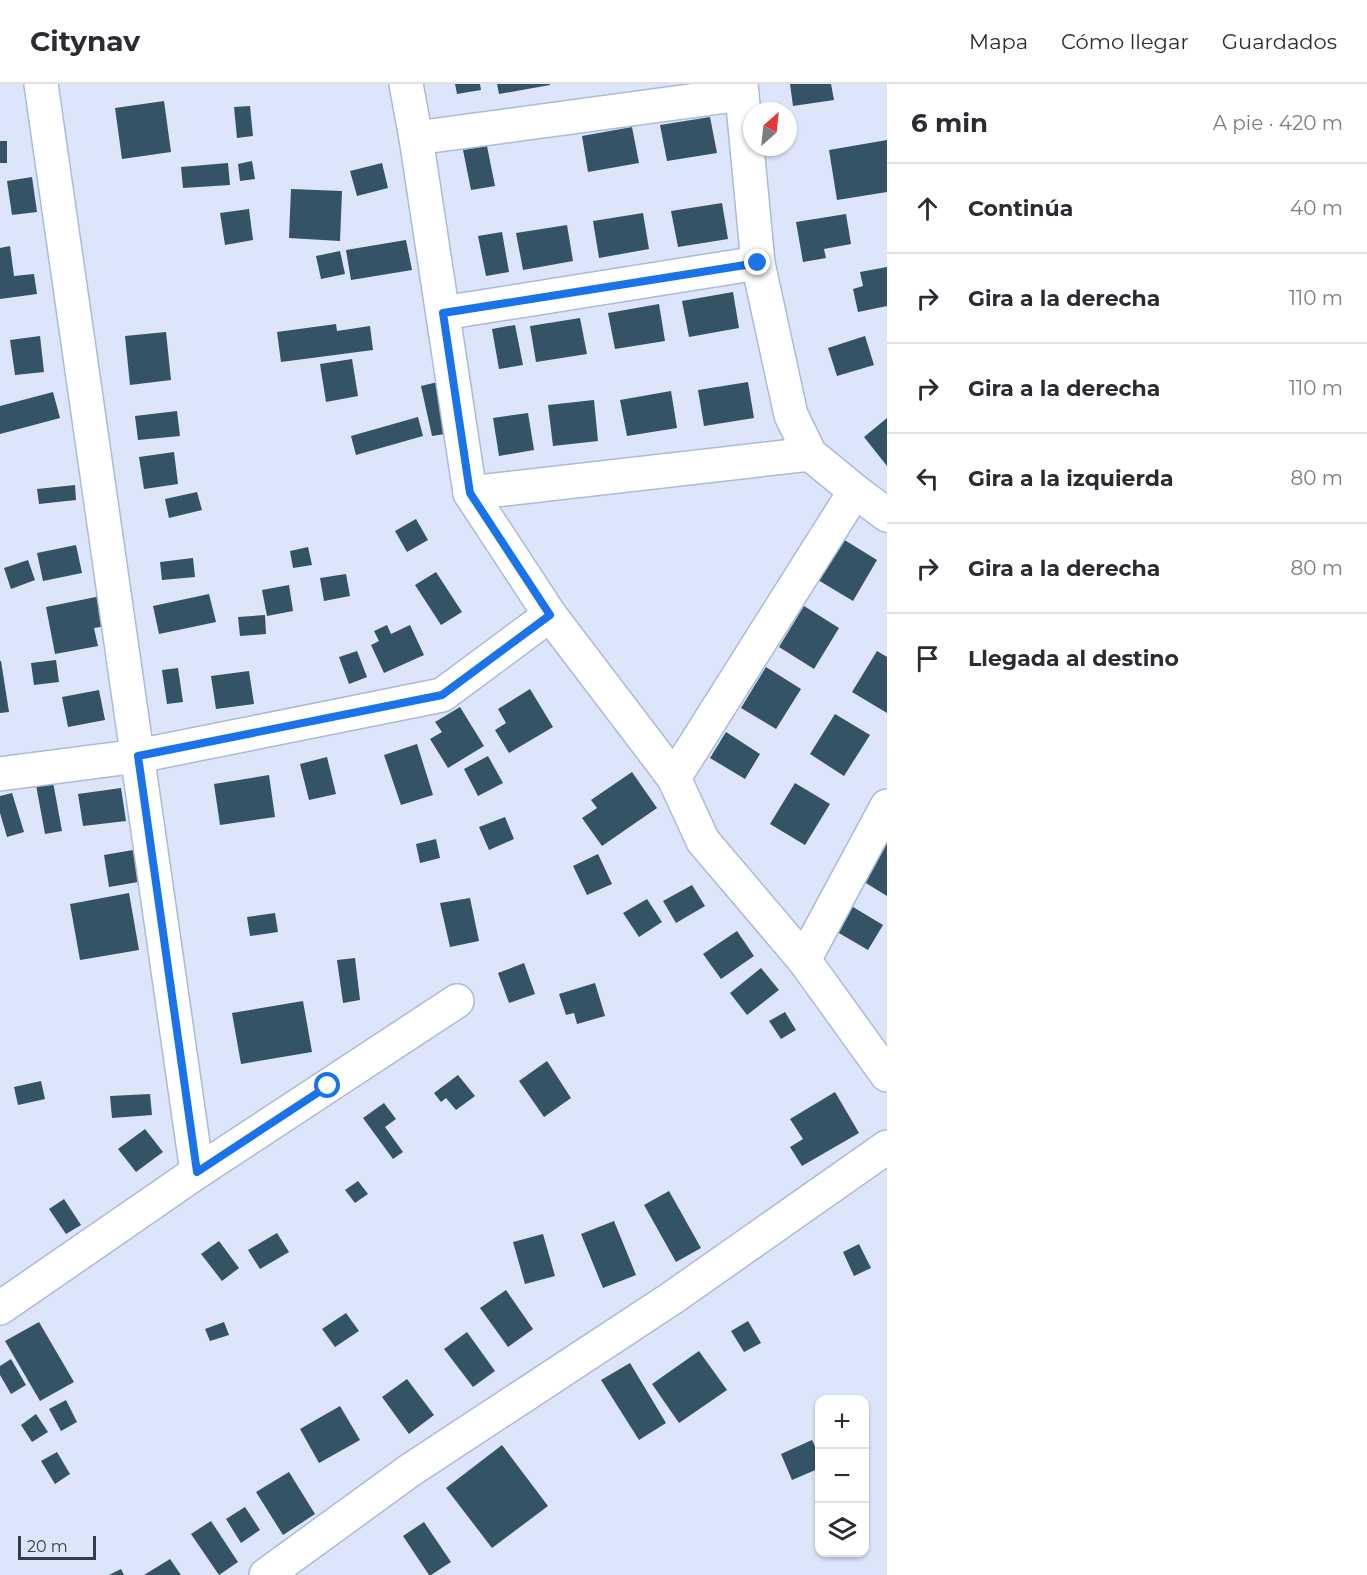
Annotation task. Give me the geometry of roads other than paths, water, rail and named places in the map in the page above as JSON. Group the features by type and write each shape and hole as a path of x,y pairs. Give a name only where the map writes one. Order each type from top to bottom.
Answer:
{"street":[{"path":"41,84 197,1172"},
{"path":"406,84 470,493 550,615 674,778 703,841 804,960 887,1075"},
{"path":"416,138 742,89 758,263 791,415 810,454 887,515"},
{"path":"443,313 758,263"},
{"path":"470,493 810,454"},
{"path":"674,778 855,491"},
{"path":"0,774 138,756 442,695 550,615"},
{"path":"804,960 887,806"},
{"path":"0,1308 197,1172 457,1001"},
{"path":"266,1575 409,1471 672,1298 887,1147"}]}
